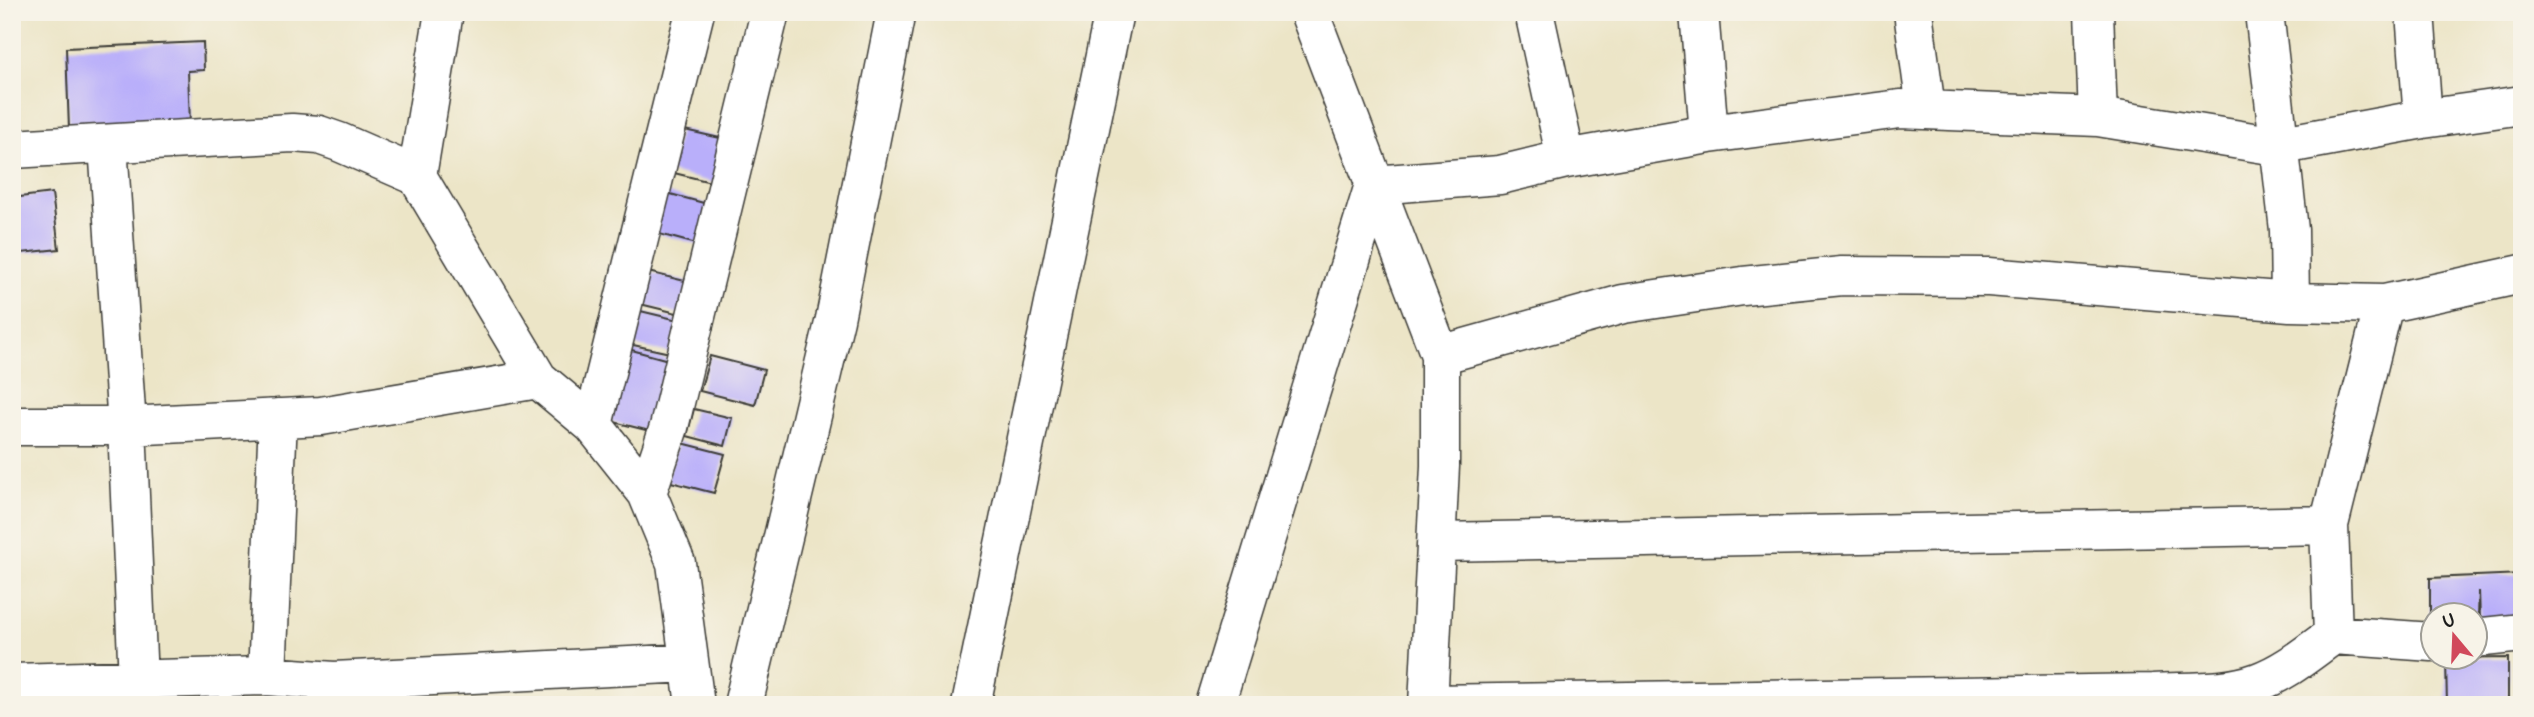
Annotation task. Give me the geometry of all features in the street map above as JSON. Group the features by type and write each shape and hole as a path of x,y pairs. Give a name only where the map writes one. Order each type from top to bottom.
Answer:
{"street":[{"path":"417,176 444,12"},
{"path":"593,425 695,12"},
{"path":"647,493 669,427 770,12"},
{"path":"743,705 835,319 896,12"},
{"path":"971,705 1114,12"},
{"path":"1309,12 1440,355 1437,542 1428,704 2139,693 2231,687 2260,681 2294,663 2333,635 2418,641"},
{"path":"1534,12 1566,159"},
{"path":"1699,12 1709,134"},
{"path":"1913,12 1926,109"},
{"path":"2094,12 2098,117"},
{"path":"2264,12 2277,146 2289,230 2290,302"},
{"path":"2415,12 2423,119"},
{"path":"1374,185 1500,175 1566,159 1709,134 1926,109 2098,117 2277,146 2423,119 2522,105"},
{"path":"12,149 292,133 319,135 417,176 538,379 593,425 647,493 676,563 695,705"},
{"path":"108,145 127,426 136,693"},
{"path":"1215,705 1374,185"},
{"path":"1440,355 1623,304 1743,286 1842,276 1989,277 2290,302 2384,304 2522,274"},
{"path":"2333,635 2329,525 2384,304"},
{"path":"12,426 127,426 321,416 538,379"},
{"path":"267,676 278,418"},
{"path":"1437,542 2329,525"},
{"path":"2488,637 2522,634"},
{"path":"12,682 136,693 267,676 334,681 690,663"}],"building":[{"path":"203,42 204,70 188,71 190,123 69,129 66,48"},
{"path":"680,129 729,140 719,184 670,172"},
{"path":"663,192 711,205 700,245 652,232"},
{"path":"52,193 59,249 12,254 12,198"},
{"path":"648,272 693,283 685,315 640,304"},
{"path":"632,309 678,320 670,353 624,343"},
{"path":"628,349 672,361 654,432 610,421"},
{"path":"710,356 764,370 755,405 700,391"},
{"path":"694,409 732,418 725,446 687,436"},
{"path":"678,442 725,454 714,493 667,481"},
{"path":"2522,574 2522,617 2488,619 2488,602 2479,602 2479,591 2479,602 2430,602 2430,578"},
{"path":"2488,658 2508,658 2508,705 2447,705 2446,672 2488,672"}]}
